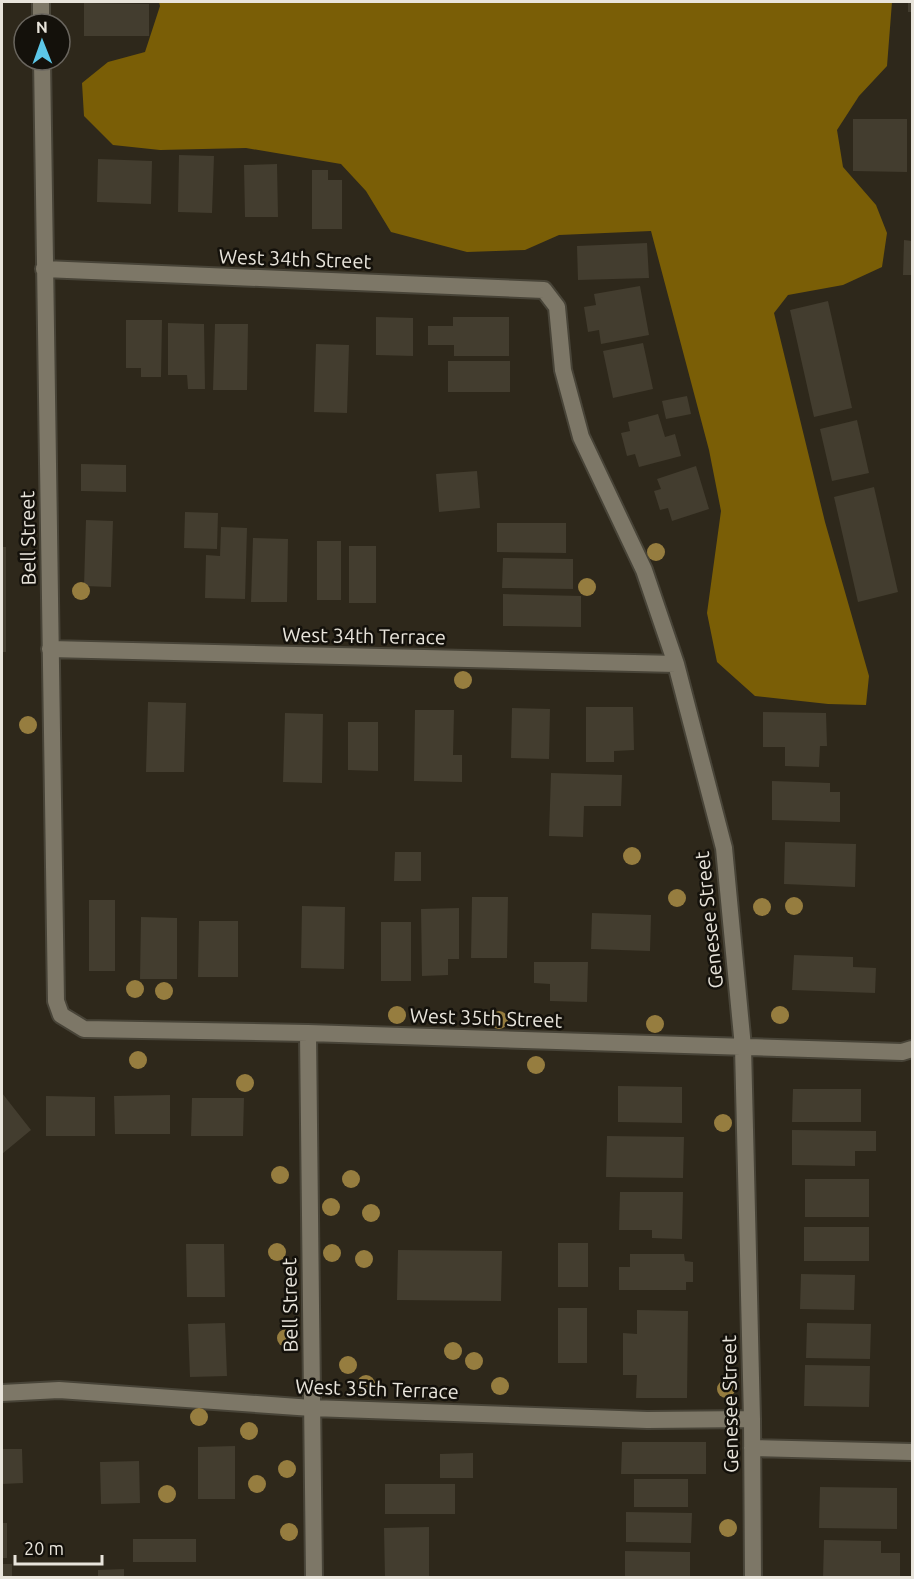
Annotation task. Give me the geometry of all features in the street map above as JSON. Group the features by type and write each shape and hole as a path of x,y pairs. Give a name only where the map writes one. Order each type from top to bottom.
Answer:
{"street":[{"name":"Bell Street","path":"42,72 56,1001 61,1015"},
{"name":"West 34th Street","path":"44,269 544,290"},
{"name":"Genesee Street","path":"544,290 557,307 563,370 581,437 644,570 676,664 724,848 743,1047 752,1419 753,1578"},
{"name":"West 34th Terrace","path":"50,649 676,664"},
{"name":"West 35th Street","path":"61,1015 84,1029 308,1033 902,1052 912,1050"},
{"name":"Bell Street","path":"308,1033 314,1578"},
{"name":"West 35th Terrace","path":"2,1393 59,1390 312,1408 647,1420 752,1419"},
{"path":"752,1448 912,1452"}],"shaded area":[{"path":"159,2 892,2 887,66 859,96 837,130 843,167 876,205 887,233 882,267 843,285 788,295 774,313 825,522 869,676 866,705 828,704 755,696 717,662 707,613 721,511 709,450 651,231 559,235 525,250 467,252 391,232 366,191 341,164 246,148 160,150 113,145 84,116 82,83 108,62 145,52 160,6"}],"building":[{"path":"908,2 912,2 912,12 908,12"},
{"path":"84,3 149,4 149,36 84,36"},
{"path":"853,119 907,119 907,172 853,171"},
{"path":"179,155 214,156 212,213 178,212"},
{"path":"98,159 152,161 151,204 97,202"},
{"path":"277,164 278,217 245,217 244,165"},
{"path":"312,170 328,170 328,180 342,180 342,229 312,229"},
{"path":"904,240 912,241 912,275 903,275"},
{"path":"647,243 649,278 578,280 577,246"},
{"path":"640,286 649,335 601,344 599,330 588,332 584,307 596,305 594,294"},
{"path":"828,301 852,408 814,417 790,310"},
{"path":"376,317 413,318 413,356 376,355"},
{"path":"453,317 509,317 509,356 454,356 454,345 428,345 428,326 453,326"},
{"path":"126,320 162,320 161,377 141,377 141,368 126,368"},
{"path":"168,323 204,324 205,389 188,389 187,375 168,375"},
{"path":"215,324 248,324 247,390 213,390"},
{"path":"643,343 653,389 613,398 603,351"},
{"path":"316,344 349,345 347,413 314,412"},
{"path":"448,361 510,361 510,392 448,392"},
{"path":"687,396 691,414 666,419 662,401"},
{"path":"658,414 665,437 675,434 681,456 639,467 635,454 627,456 621,433 630,431 628,422"},
{"path":"857,420 869,473 832,481 820,429"},
{"path":"81,464 126,465 126,492 81,491"},
{"path":"696,466 709,509 672,521 668,508 660,510 654,491 661,489 657,479"},
{"path":"477,471 480,508 439,512 436,474"},
{"path":"874,487 898,592 858,602 834,497"},
{"path":"185,512 218,513 217,549 184,548"},
{"path":"86,520 113,521 111,587 84,586"},
{"path":"497,523 566,523 566,553 497,552"},
{"path":"221,527 247,528 245,599 205,598 206,555 220,556"},
{"path":"253,538 288,539 287,602 251,602"},
{"path":"317,541 341,541 341,600 317,600"},
{"path":"349,546 376,546 376,603 349,603"},
{"path":"2,547 6,547 6,652 2,652"},
{"path":"503,558 573,559 573,589 502,588"},
{"path":"503,594 581,596 581,627 503,626"},
{"path":"148,702 186,703 184,772 146,772"},
{"path":"586,707 633,707 634,750 614,751 614,762 586,762"},
{"path":"512,708 550,709 549,759 511,758"},
{"path":"415,710 454,710 453,755 462,755 462,782 414,781"},
{"path":"763,712 826,713 827,746 820,746 819,767 785,766 785,747 763,747"},
{"path":"285,713 323,714 322,783 283,782"},
{"path":"348,722 378,722 378,771 348,770"},
{"path":"551,773 622,775 621,806 584,806 583,837 549,836"},
{"path":"772,781 830,783 830,792 840,792 840,822 772,820"},
{"path":"785,842 856,844 855,887 784,884"},
{"path":"395,852 421,852 421,881 394,881"},
{"path":"472,897 508,897 507,958 471,958"},
{"path":"89,900 115,900 115,971 89,971"},
{"path":"302,906 345,907 344,969 301,968"},
{"path":"459,908 459,959 448,959 448,975 422,976 421,909"},
{"path":"592,913 651,915 650,951 591,949"},
{"path":"141,917 177,918 177,979 140,979"},
{"path":"199,921 238,921 238,977 198,977"},
{"path":"381,922 411,922 411,981 381,981"},
{"path":"794,955 853,957 853,967 876,968 875,993 792,990"},
{"path":"534,962 588,962 587,1002 550,1001 550,984 534,983"},
{"path":"618,1086 682,1087 682,1123 618,1122"},
{"path":"793,1089 861,1089 861,1122 792,1122"},
{"path":"2,1093 31,1130 2,1154"},
{"path":"170,1095 170,1134 115,1134 114,1096"},
{"path":"46,1096 95,1097 95,1136 46,1136"},
{"path":"192,1098 244,1098 243,1136 191,1136"},
{"path":"792,1130 876,1131 876,1151 855,1151 855,1166 792,1165"},
{"path":"607,1136 684,1137 683,1178 606,1177"},
{"path":"805,1179 869,1179 869,1217 805,1217"},
{"path":"620,1192 683,1192 682,1239 652,1238 652,1230 619,1230"},
{"path":"804,1227 869,1227 869,1261 804,1261"},
{"path":"558,1243 588,1243 588,1287 558,1287"},
{"path":"186,1244 224,1244 225,1297 187,1297"},
{"path":"398,1250 502,1251 501,1301 397,1300"},
{"path":"630,1254 684,1254 685,1261 693,1262 693,1282 686,1282 686,1290 619,1290 619,1267 630,1267"},
{"path":"801,1274 855,1275 854,1310 800,1309"},
{"path":"558,1308 587,1308 587,1363 558,1363"},
{"path":"637,1310 688,1311 687,1398 636,1398 637,1375 623,1375 623,1333 637,1334"},
{"path":"225,1323 227,1376 190,1377 188,1324"},
{"path":"807,1323 871,1324 870,1359 806,1358"},
{"path":"805,1365 870,1366 869,1407 804,1406"},
{"path":"622,1442 706,1442 706,1474 621,1474"},
{"path":"235,1446 235,1499 198,1499 198,1447"},
{"path":"2,1449 22,1449 23,1483 2,1484"},
{"path":"473,1453 473,1478 440,1478 440,1454"},
{"path":"139,1461 140,1503 101,1504 100,1462"},
{"path":"634,1479 688,1479 688,1507 634,1507"},
{"path":"385,1484 455,1484 455,1514 385,1514"},
{"path":"820,1487 897,1488 897,1529 819,1528"},
{"path":"626,1512 692,1513 691,1543 626,1542"},
{"path":"2,1523 7,1523 7,1558 2,1558"},
{"path":"429,1527 429,1578 385,1578 384,1528"},
{"path":"133,1539 196,1539 196,1562 133,1562"},
{"path":"824,1540 881,1541 881,1553 900,1553 900,1578 823,1578"},
{"path":"625,1551 690,1552 690,1578 625,1578"},
{"path":"2,1564 12,1564 12,1578 2,1578"},
{"path":"124,1569 124,1578 98,1578 98,1570"}]}
